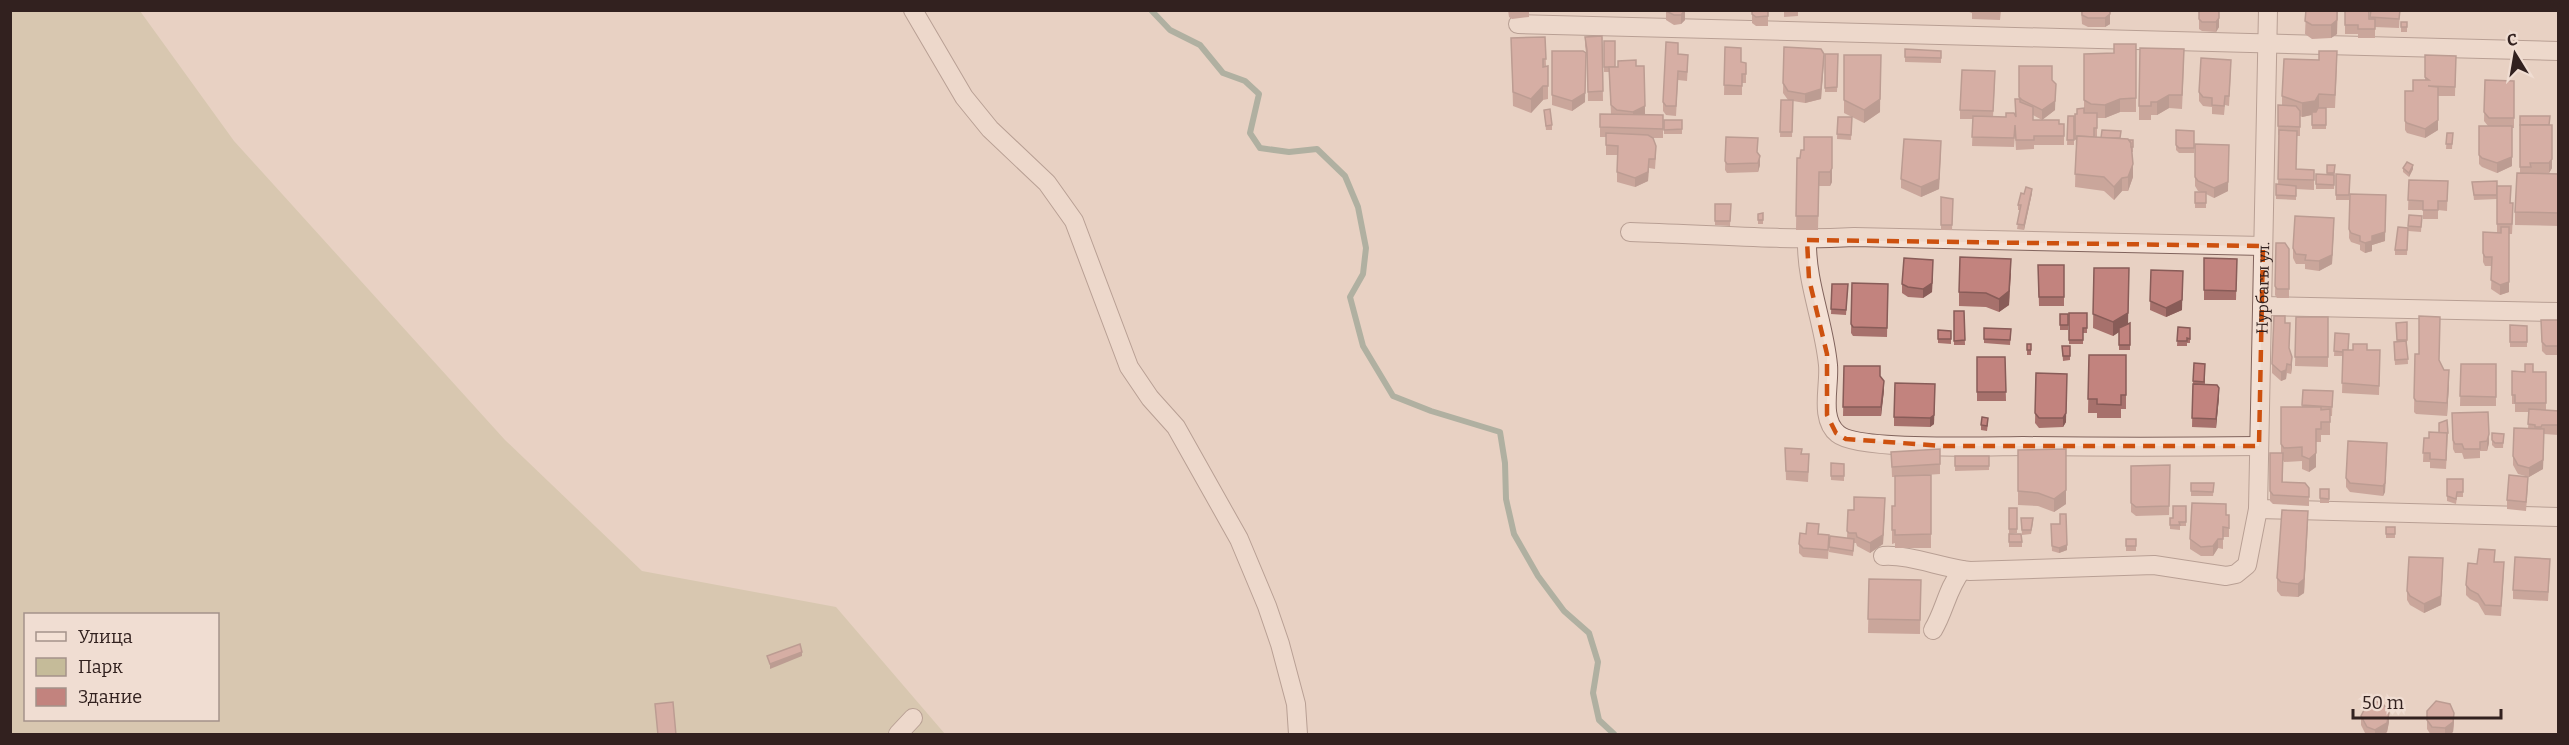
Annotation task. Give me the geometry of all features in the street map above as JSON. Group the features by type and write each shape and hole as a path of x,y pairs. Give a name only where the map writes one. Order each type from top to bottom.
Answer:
{"street":[{"path":"913,10 964,97 990,129 1047,183 1074,221 1130,367 1150,398 1176,427 1239,539 1280,644 1296,704 1298,735"},
{"name":"Нурбагы ул.","path":"1962,570 2154,565 2226,576 2236,574 2247,565 2251,555 2258,509 2268,10"},
{"path":"1518,24 2559,51"},
{"path":"1630,232 1772,236 1807,240 1854,237 2263,246"},
{"path":"1807,240 1809,279 1820,315 1827,354 1827,415 1836,433 1846,439 1883,444 1943,446 2259,446"},
{"path":"2262,306 2559,312"},
{"path":"2258,509 2559,518"},
{"path":"1883,556 1896,555 1962,570 1952,582 1940,619 1933,630"},
{"path":"898,735 903,726 913,718"}],"highlighted area":[{"path":"1807,240 2263,246 2259,446 1943,446 1846,439 1836,433 1827,415 1827,354 1809,279"}],"green space":[{"path":"10,11 140,11 234,141 505,440 642,571 836,607 945,734 11,734"}],"building":[{"path":"1685,10 1681,15 1674,15 1666,11"},
{"path":"1752,10 1768,10 1768,16 1756,17 1752,14"},
{"path":"2082,10 2110,10 2110,14 2105,18 2088,18 2082,15"},
{"path":"2199,10 2219,10 2219,18 2216,22 2202,22 2199,19"},
{"path":"2306,10 2337,10 2337,20 2331,25 2312,25 2305,21"},
{"path":"2345,10 2369,11 2369,19 2375,19 2375,29 2358,29 2358,25 2345,25"},
{"path":"2371,10 2400,10 2399,19 2370,17"},
{"path":"2401,22 2407,22 2407,27 2401,27"},
{"path":"1602,36 1603,91 1588,92 1585,37"},
{"path":"1545,37 1546,59 1543,59 1543,67 1548,66 1548,86 1543,86 1531,99 1513,92 1511,38"},
{"path":"1604,41 1615,41 1615,67 1604,67"},
{"path":"1666,42 1678,43 1678,54 1688,55 1687,72 1678,71 1676,106 1666,106 1663,102"},
{"path":"2114,44 2136,44 2136,98 2120,99 2105,105 2091,104 2084,100 2084,54 2114,53"},
{"path":"1725,47 1741,48 1741,62 1746,63 1746,74 1742,74 1742,86 1724,85"},
{"path":"1784,47 1821,49 1824,54 1821,89 1805,94 1788,91 1783,83"},
{"path":"2140,48 2184,49 2182,95 2169,95 2157,102 2151,102 2151,106 2139,106"},
{"path":"1905,49 1941,51 1941,58 1905,57"},
{"path":"1552,51 1583,51 1586,53 1585,93 1572,101 1552,95"},
{"path":"2319,51 2337,51 2335,95 2319,94 2315,101 2302,103 2282,96 2284,59 2319,60"},
{"path":"1825,54 1838,54 1837,87 1825,88"},
{"path":"1844,55 1881,55 1880,99 1864,110 1844,100"},
{"path":"2425,55 2456,56 2455,87 2428,86 2438,87 2438,120 2425,129 2405,121 2405,91 2413,91 2413,80 2429,80 2425,77"},
{"path":"2201,58 2231,60 2229,96 2225,96 2224,106 2212,105 2212,98 2203,97 2199,92"},
{"path":"1636,60 1636,66 1644,66 1645,106 1633,112 1617,110 1611,105 1609,67 1618,67 1618,61"},
{"path":"2019,66 2052,66 2052,80 2056,84 2055,101 2042,110 2022,100 2019,97"},
{"path":"1962,70 1995,71 1993,111 1960,110"},
{"path":"2485,80 2514,81 2514,118 2489,118 2484,112"},
{"path":"2015,99 2020,99 2020,102 2033,107 2033,120 2059,120 2059,124 2064,124 2064,136 2034,136 2034,140 2016,140 2015,125 2014,138 1972,137 1973,116 2006,117 2006,113 2014,113 2016,117"},
{"path":"1781,100 1793,100 1792,132 1780,132"},
{"path":"2278,105 2296,106 2300,111 2300,127 2278,126"},
{"path":"2084,108 2084,113 2097,113 2097,128 2094,128 2094,137 2077,136 2075,139 2075,114 2077,114 2077,109"},
{"path":"2318,108 2326,108 2326,125 2312,125 2312,112 2316,112"},
{"path":"1550,109 1552,125 1546,126 1544,110"},
{"path":"1600,114 1663,115 1663,129 1600,127"},
{"path":"2068,116 2074,116 2074,140 2067,140"},
{"path":"2520,116 2550,116 2549,125 2520,125"},
{"path":"1838,117 1852,117 1851,135 1837,134"},
{"path":"1664,120 1682,120 1682,129 1664,130"},
{"path":"2520,125 2552,125 2552,159 2549,163 2530,163 2531,167 2520,167"},
{"path":"2479,126 2512,126 2512,157 2497,163 2482,158 2479,155"},
{"path":"2102,130 2121,131 2120,138 2101,138"},
{"path":"2176,130 2194,131 2194,148 2179,148 2176,145"},
{"path":"2279,130 2297,131 2296,169 2314,170 2314,180 2278,179"},
{"path":"1606,133 1648,135 1653,138 1656,146 1655,159 1649,159 1648,172 1635,178 1617,172 1618,146 1606,145"},
{"path":"2447,133 2453,133 2452,144 2446,144"},
{"path":"2077,136 2128,139 2131,143 2133,164 2128,177 2122,178 2114,187 2104,177 2075,174"},
{"path":"1726,137 1758,138 1757,152 1760,156 1758,163 1727,164 1725,161"},
{"path":"1804,137 1832,137 1832,168 1830,172 1819,172 1818,216 1796,216 1797,158 1800,158 1801,150 1804,150"},
{"path":"1904,139 1941,141 1939,179 1921,187 1901,179"},
{"path":"2195,144 2229,145 2228,182 2214,188 2198,181 2195,177"},
{"path":"2407,162 2413,165 2409,173 2403,168"},
{"path":"2327,165 2335,165 2334,173 2327,173"},
{"path":"2517,173 2559,174 2559,213 2515,212"},
{"path":"2316,174 2334,175 2334,185 2316,184"},
{"path":"2336,174 2350,175 2349,195 2336,195"},
{"path":"2409,180 2448,181 2447,201 2438,201 2438,210 2423,210 2423,201 2408,200"},
{"path":"2497,181 2497,195 2474,195 2472,182"},
{"path":"2276,184 2296,186 2296,196 2276,195"},
{"path":"2497,186 2511,186 2512,224 2497,224"},
{"path":"2026,187 2032,189 2024,225 2017,224 2021,205 2018,205 2021,193 2024,194"},
{"path":"2195,192 2206,192 2206,203 2195,203"},
{"path":"2350,194 2386,195 2385,232 2372,236 2372,241 2365,243 2360,241 2360,236 2351,233 2349,229"},
{"path":"1941,197 1953,199 1952,225 1941,225"},
{"path":"1715,204 1731,204 1730,221 1715,221"},
{"path":"1763,213 1763,220 1758,220 1758,214"},
{"path":"2409,215 2422,216 2421,227 2408,226"},
{"path":"2295,216 2334,218 2332,255 2319,261 2305,260 2306,255 2296,254 2293,248"},
{"path":"2398,227 2408,228 2407,250 2395,250"},
{"path":"2501,227 2509,227 2509,282 2500,285 2491,280 2492,257 2485,257 2483,253 2483,232 2501,233"},
{"path":"2276,243 2285,243 2289,249 2289,289 2277,289 2275,286"},
{"path":"1960,257 2011,259 2009,291 1999,299 1986,293 1959,292"},
{"path":"1904,258 1933,260 1932,283 1923,289 1902,284"},
{"path":"2204,258 2237,259 2236,291 2204,290"},
{"path":"2038,265 2064,265 2064,297 2039,297"},
{"path":"2094,268 2129,268 2128,313 2113,322 2093,314"},
{"path":"2151,270 2183,271 2182,300 2166,308 2150,301"},
{"path":"1852,283 1888,284 1887,328 1853,327 1851,324"},
{"path":"1832,284 1848,284 1846,310 1831,309"},
{"path":"1954,311 1964,311 1965,340 1954,341"},
{"path":"2069,313 2087,313 2087,328 2083,328 2083,340 2069,340"},
{"path":"2060,314 2068,314 2068,325 2060,325"},
{"path":"2274,316 2285,316 2285,323 2290,323 2291,365 2287,364 2286,370 2281,372 2272,364"},
{"path":"2419,316 2440,317 2439,360 2444,370 2449,370 2447,403 2416,401 2414,398 2415,354 2419,354"},
{"path":"2296,317 2328,317 2328,357 2295,357"},
{"path":"2541,320 2559,320 2559,346 2546,346 2542,342"},
{"path":"2407,322 2407,340 2397,340 2396,323"},
{"path":"2130,323 2130,345 2119,345 2119,328"},
{"path":"2510,325 2527,326 2527,342 2510,342"},
{"path":"2178,327 2190,328 2190,339 2177,341"},
{"path":"1984,328 2011,329 2010,340 1984,339"},
{"path":"1938,330 1951,331 1951,339 1938,339"},
{"path":"2335,333 2349,334 2348,350 2334,351"},
{"path":"2406,341 2408,359 2395,360 2394,342"},
{"path":"2027,344 2031,344 2031,350 2027,350"},
{"path":"2353,344 2367,344 2367,350 2380,350 2379,386 2342,383 2343,350 2353,350"},
{"path":"2062,346 2070,346 2070,356 2063,356"},
{"path":"2089,355 2126,355 2126,395 2121,395 2121,405 2097,404 2097,399 2088,399"},
{"path":"1977,357 2005,357 2006,392 1977,392"},
{"path":"2194,363 2205,364 2204,382 2193,381"},
{"path":"2461,364 2496,364 2496,397 2460,396"},
{"path":"2525,364 2533,364 2533,372 2546,372 2546,403 2515,403 2515,395 2512,395 2512,371 2525,372"},
{"path":"1844,366 1880,366 1880,376 1884,381 1881,407 1843,407"},
{"path":"2036,373 2067,374 2066,413 2063,418 2039,418 2035,413"},
{"path":"1895,383 1935,384 1934,415 1930,418 1894,417"},
{"path":"2193,384 2217,385 2219,388 2216,419 2192,418"},
{"path":"2303,390 2333,391 2332,407 2302,405"},
{"path":"2281,407 2330,409 2330,422 2321,422 2321,429 2316,429 2316,453 2309,459 2302,456 2302,447 2284,448 2281,444"},
{"path":"2529,409 2559,411 2559,425 2535,427 2535,425 2528,424"},
{"path":"2488,412 2489,434 2487,441 2480,442 2480,449 2464,449 2462,444 2455,444 2452,413"},
{"path":"1982,417 1988,418 1987,426 1981,425"},
{"path":"2447,420 2448,433 2439,433 2439,423"},
{"path":"2514,428 2544,429 2543,460 2529,468 2518,465 2513,456"},
{"path":"2429,432 2447,433 2446,460 2430,459 2430,453 2423,453 2424,438 2429,438"},
{"path":"2492,433 2504,434 2503,443 2495,443 2492,440"},
{"path":"2348,441 2387,443 2383,486 2350,483 2346,478"},
{"path":"1785,448 1802,449 1801,454 1809,454 1808,472 1786,471"},
{"path":"1940,449 1940,464 1892,467 1891,452"},
{"path":"2066,449 2066,490 2054,499 2038,493 2018,491 2018,450"},
{"path":"2270,453 2283,453 2282,482 2305,483 2309,488 2309,497 2273,495 2270,491"},
{"path":"1955,456 1989,456 1989,466 1955,466"},
{"path":"1831,463 1844,464 1844,476 1831,476"},
{"path":"2170,465 2169,506 2136,507 2131,503 2131,466"},
{"path":"1931,475 1931,534 1895,535 1895,530 1892,530 1892,506 1895,506 1895,476"},
{"path":"2509,475 2528,477 2526,502 2507,500"},
{"path":"2447,479 2463,479 2463,492 2457,492 2456,499 2447,496"},
{"path":"2191,483 2214,483 2213,492 2191,491"},
{"path":"2320,489 2329,489 2329,499 2320,498"},
{"path":"1854,497 1885,498 1883,535 1870,543 1857,537 1856,533 1847,531 1848,510 1854,510"},
{"path":"2192,503 2226,504 2229,528 2223,527 2223,539 2218,539 2213,546 2201,547 2190,539"},
{"path":"2173,506 2186,506 2186,522 2179,522 2180,525 2170,525 2170,518 2173,518"},
{"path":"2009,508 2017,508 2017,529 2009,529"},
{"path":"2282,510 2308,511 2304,579 2298,584 2281,582 2277,578"},
{"path":"2060,514 2066,514 2067,545 2059,548 2052,546 2051,524 2060,524"},
{"path":"2021,518 2033,518 2031,530 2022,530"},
{"path":"1807,523 1819,524 1818,534 1829,535 1828,550 1803,548 1799,544 1800,533 1806,534"},
{"path":"2386,527 2395,527 2395,534 2386,534"},
{"path":"2009,534 2021,534 2022,542 2009,542"},
{"path":"1830,536 1854,539 1853,551 1829,547"},
{"path":"2126,539 2136,539 2136,546 2126,546"},
{"path":"2479,549 2495,550 2494,562 2504,562 2501,606 2485,605 2478,594 2466,585 2468,563 2477,564"},
{"path":"2409,557 2443,558 2441,596 2424,604 2410,596 2407,591"},
{"path":"2515,557 2550,559 2548,592 2513,590"},
{"path":"1869,579 1921,580 1920,620 1868,619"},
{"path":"800,644 802,652 770,664 767,656"},
{"path":"2375,701 2384,705 2389,713 2387,723 2375,730 2367,727 2361,716 2367,704"},
{"path":"2436,701 2450,704 2454,713 2453,722 2445,728 2432,727 2427,720 2427,711"},
{"path":"673,702 676,735 658,735 655,704"}],"waterway":[{"path":"1151,10 1170,30 1200,45 1223,73 1245,81 1259,94 1250,133 1260,148 1289,152 1317,149 1345,176 1358,207 1366,248 1363,274 1350,297 1363,346 1393,396 1431,411 1500,432 1505,463 1506,499 1514,534 1538,576 1564,611 1589,633 1598,662 1593,693 1599,720 1614,734"}]}
